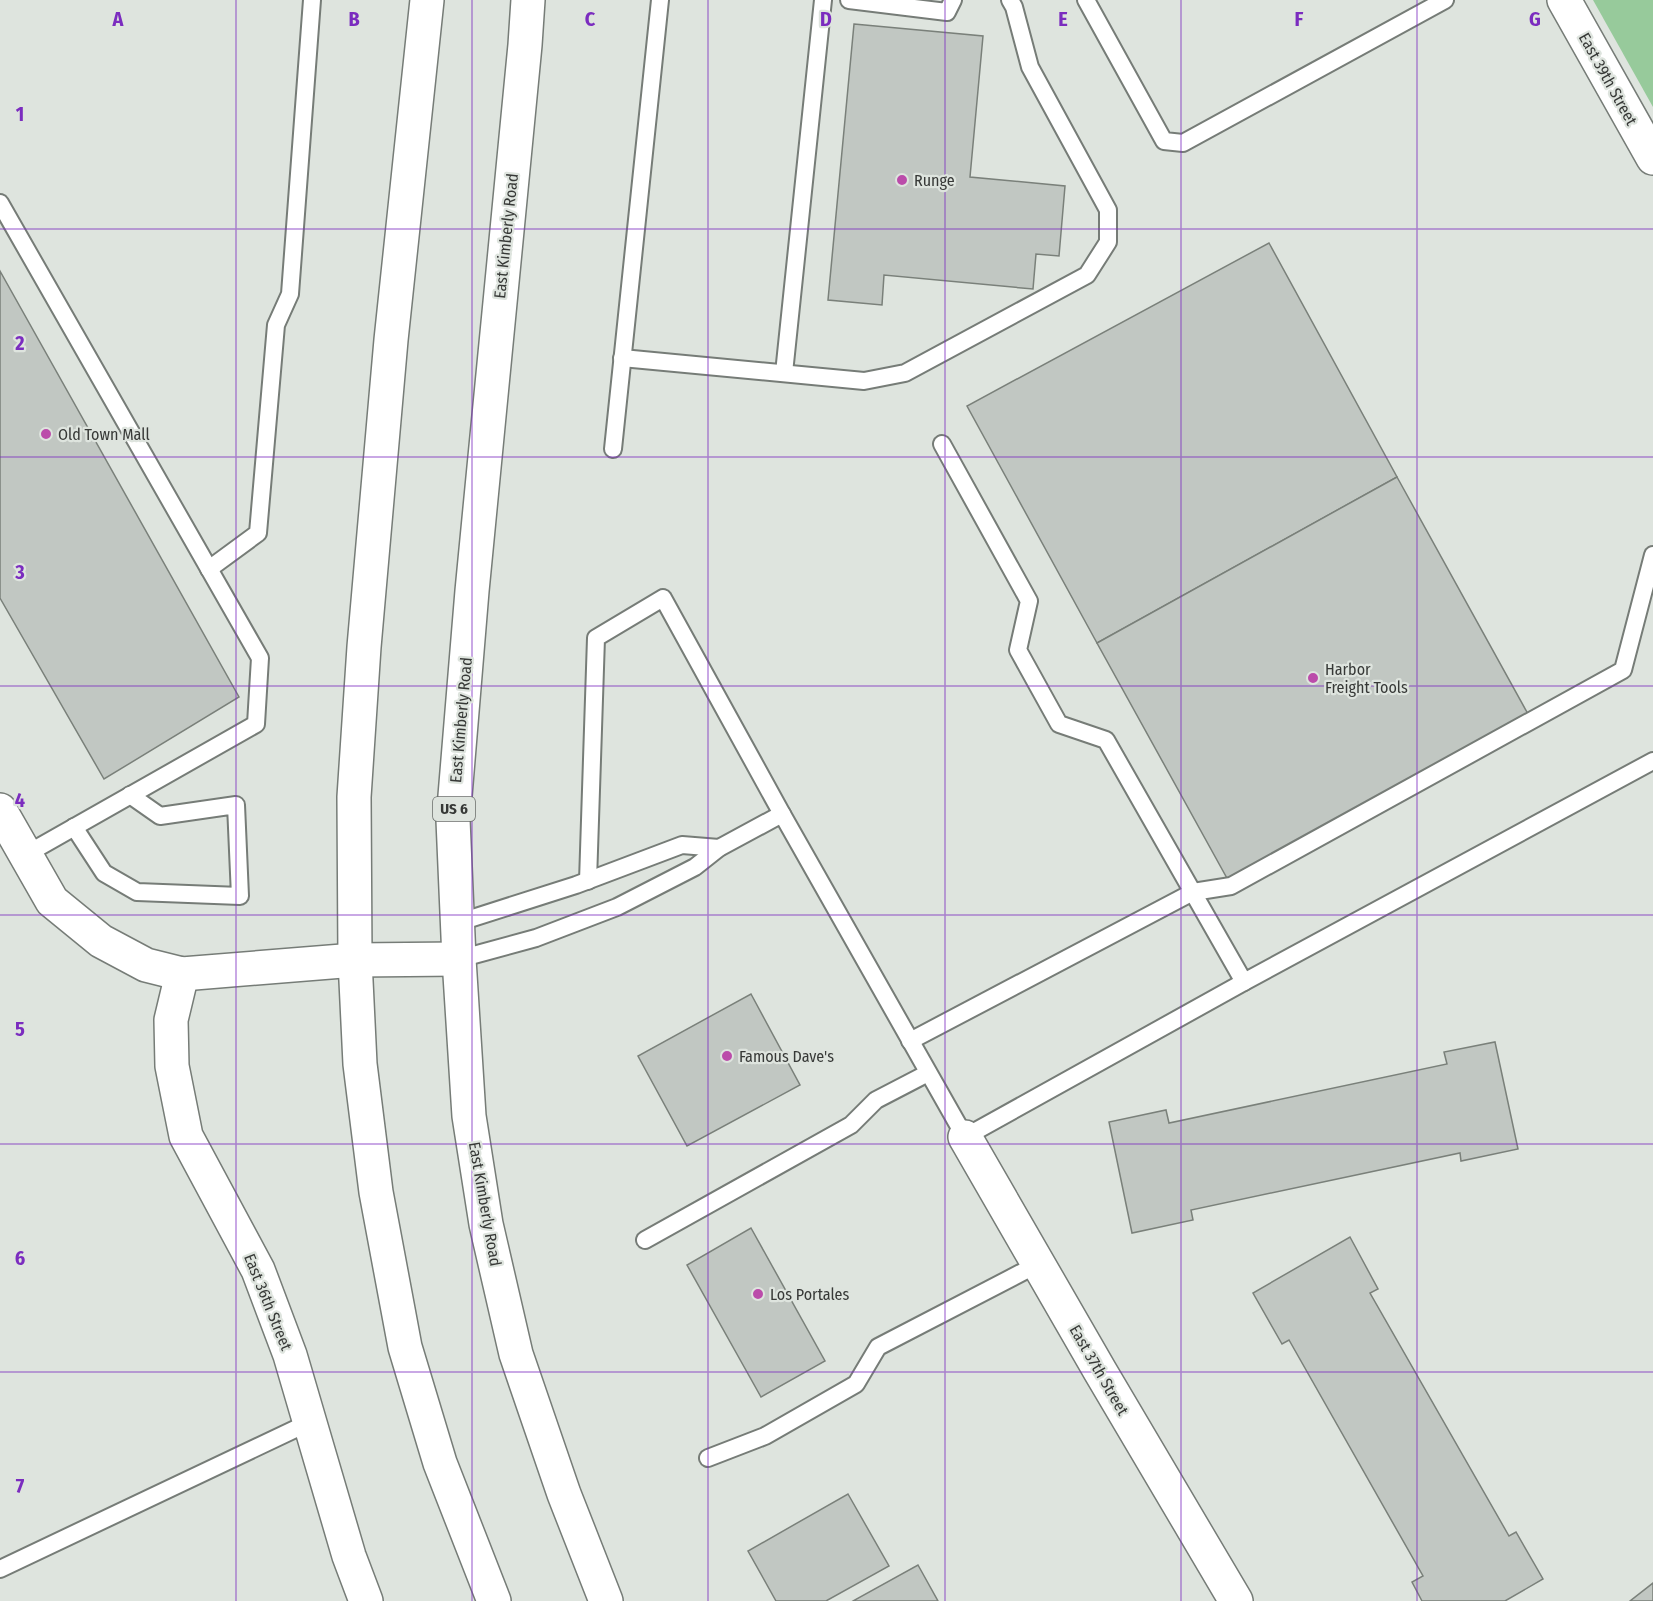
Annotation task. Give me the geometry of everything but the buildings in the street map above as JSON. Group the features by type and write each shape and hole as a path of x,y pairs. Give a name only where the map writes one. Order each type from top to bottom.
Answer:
{"main road":[{"path":"427,0 391,340 363,659 354,797 355,960 360,1064 376,1192 405,1347 440,1463 494,1601"},
{"name":"East Kimberly Road","path":"528,0 472,591 453,820 457,924 469,1116 486,1224 516,1354 564,1494 606,1601"},
{"name":"East 39th Street","path":"1564,0 1653,158"},
{"path":"0,810 52,901 101,941 146,965 182,974 355,960 459,959"},
{"name":"East 36th Street","path":"182,974 171,1020 172,1066 186,1136 258,1270 290,1355 349,1556 366,1601"},
{"name":"East 37th Street","path":"965,1137 1236,1601"}],"lane":[{"path":"209,569 258,533 276,325 290,294 312,0"},
{"path":"613,449 660,0"},
{"path":"783,373 823,0"},
{"path":"849,0 947,12 953,0"},
{"path":"622,358 864,381 905,373 1087,275 1108,242 1108,210 1030,67 1014,7 1010,0"},
{"path":"1086,0 1164,141 1183,143 1445,0"},
{"path":"0,203 260,658 256,724 25,855"},
{"path":"942,444 1029,601 1018,650 1039,689 1059,724 1106,740 1244,982"},
{"path":"910,1041 1193,892 1231,886 1623,670 1653,555"},
{"path":"588,881 596,638 663,598 965,1137 1244,982 1653,761"},
{"path":"74,827 104,873 137,892 240,896 237,805 160,816 130,795"},
{"path":"459,959 536,938 617,907 694,867 719,848 782,814"},
{"path":"457,924 588,881 682,845 719,848"},
{"path":"645,1240 851,1125 876,1100 928,1073"},
{"path":"708,1458 765,1436 856,1384 878,1347 1038,1264"},
{"path":"0,1569 310,1422"}],"green space":[{"path":"1593,0 1653,0 1653,107"}],"place":[{"name":"Runge","path":"902,180"},
{"name":"Old Town Mall","path":"46,434"},
{"name":"Harbor Freight Tools","path":"1313,678"},
{"name":"Famous Dave's","path":"727,1056"},
{"name":"Los Portales","path":"758,1294"}]}
